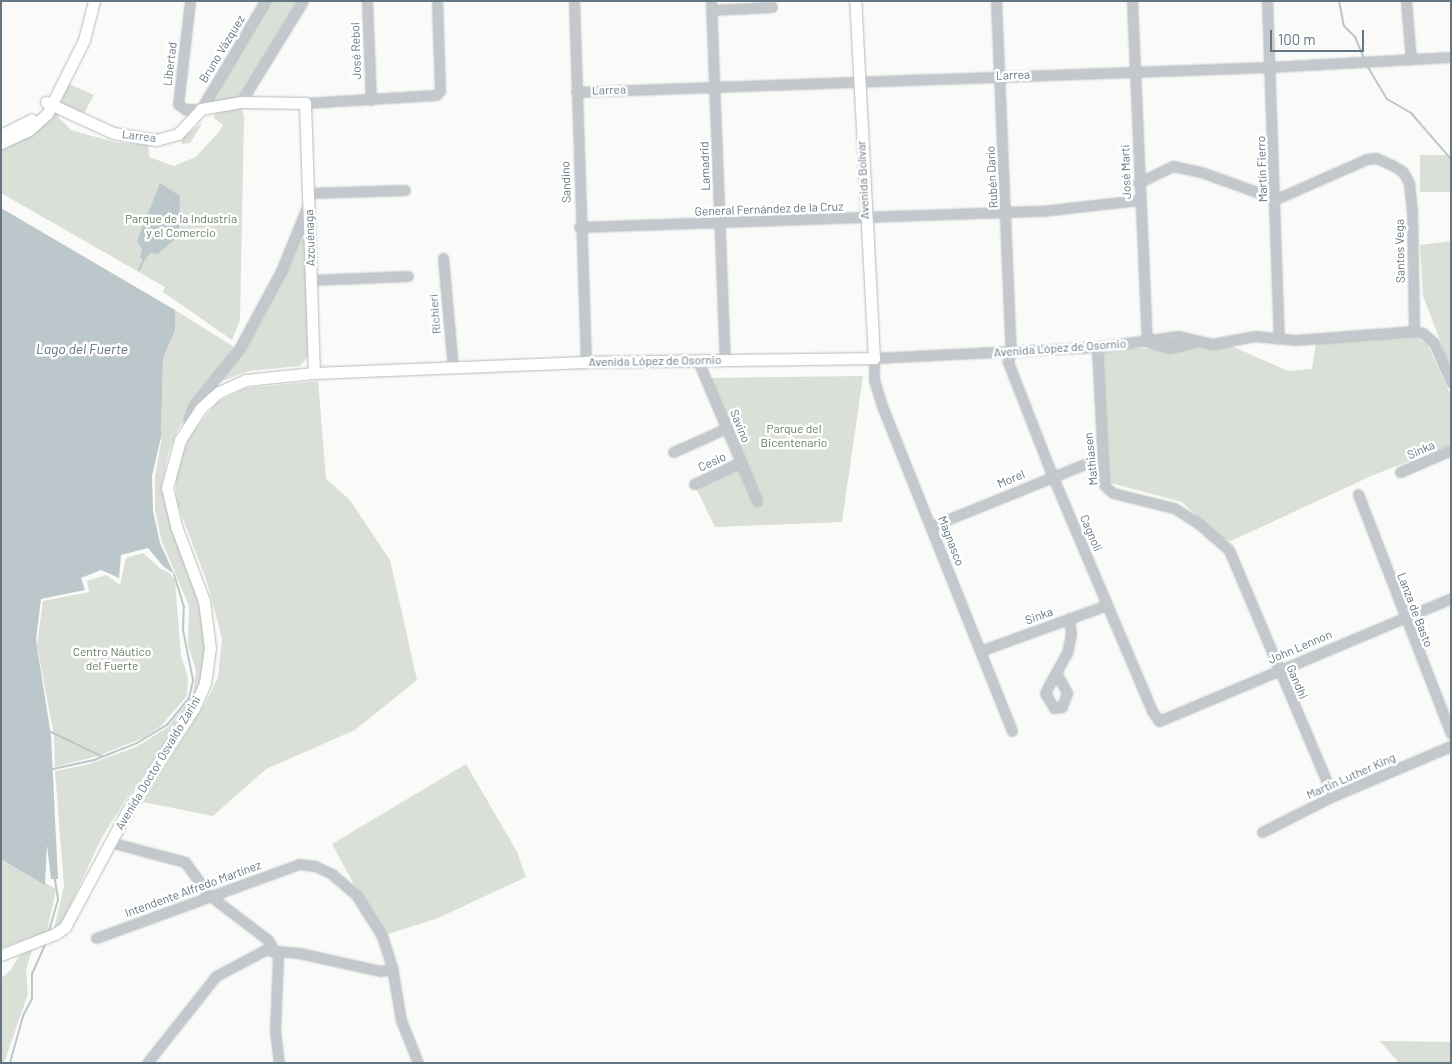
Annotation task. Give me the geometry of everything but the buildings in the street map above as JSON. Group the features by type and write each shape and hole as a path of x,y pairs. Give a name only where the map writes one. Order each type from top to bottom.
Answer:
{"main road":[{"path":"1,143 29,130 47,114 49,103 75,44 86,1"},
{"path":"1,134 29,122 49,103 84,40 94,1"},
{"name":"Avenida Bolívar","path":"855,1 865,219 874,358"},
{"path":"201,109 241,102 305,103"},
{"name":"Larrea","path":"49,103 113,133 156,140 178,134 201,109"},
{"name":"Azcuénaga","path":"305,103 314,373"},
{"name":"Avenida López de Osornio","path":"185,431 208,401 231,384 265,377 314,373 586,362 874,358"},
{"name":"Avenida Doctor Osvaldo Zarini","path":"1,954 55,934 67,924 110,842 194,708 205,683 210,648 204,601 176,526 168,488 173,460 185,431"}],"street":[{"name":"Libertad","path":"190,1 178,104 180,108 201,109"},
{"name":"Bruno Vázquez","path":"201,109 265,1"},
{"path":"241,102 303,1"},
{"name":"José Rebol","path":"367,1 371,100"},
{"path":"305,103 436,95 440,91 437,1"},
{"name":"Sandino","path":"574,1 579,227 586,362"},
{"name":"Rubén Darío","path":"996,1 1011,352"},
{"name":"José Martí","path":"1132,1 1138,183 1147,342"},
{"name":"Martín Fierro","path":"1267,1 1276,199 1279,337"},
{"path":"1406,1 1411,59"},
{"path":"711,6 772,7"},
{"name":"Lamadrid","path":"711,6 725,360"},
{"name":"Larrea","path":"576,92 1134,70 1270,67 1451,57"},
{"name":"Santos Vega","path":"1276,199 1367,159 1376,158 1403,172 1409,183 1412,212 1414,331"},
{"path":"1138,183 1173,166 1185,167 1276,199"},
{"path":"309,198 405,190"},
{"name":"Avenida Doctor Osvaldo Zarini","path":"185,431 194,405 239,350 281,271 309,198"},
{"name":"General Fernández de la Cruz","path":"579,227 865,219 1112,205 1139,200"},
{"name":"Richieri","path":"443,258 453,367"},
{"path":"311,280 408,276"},
{"path":"1414,331 1423,333 1434,343 1451,382"},
{"name":"Avenida López de Osornio","path":"874,358 1097,347 1147,342 1170,348 1194,342 1212,344 1255,336 1295,340 1414,331"},
{"name":"Mathiasen","path":"1097,347 1102,457 1107,490 1174,508 1198,523 1229,550"},
{"name":"Cagnoli","path":"1011,352 1008,362 1052,475 1107,605 1160,721"},
{"name":"Magnasco","path":"874,358 874,379 882,406 932,526 1012,731"},
{"name":"Savino","path":"698,361 757,502"},
{"path":"673,452 727,428"},
{"name":"Sinka","path":"1400,472 1451,450"},
{"name":"Morel","path":"932,526 1052,475 1102,457"},
{"name":"Cesio","path":"694,484 741,462"},
{"name":"Lanza de Basto","path":"1358,494 1403,618 1451,734"},
{"name":"Gandhi","path":"1229,550 1333,796"},
{"name":"John Lennon","path":"1160,721 1278,669 1451,598"},
{"name":"Sinka","path":"980,651 1107,605"},
{"path":"1056,672 1070,642 1069,618"},
{"name":"Martin Luther King","path":"1262,832 1333,796 1451,746"},
{"path":"110,842 185,862 210,895 256,929 275,950 275,1031 279,1063"},
{"name":"Intendente Alfredo Martínez","path":"96,938 299,864 332,874 357,896 382,936 392,969"},
{"path":"147,1063 216,976 265,950 275,950 380,971 392,969 401,1020 418,1063"}],"green space":[{"path":"269,1 298,1 239,100 211,101"},
{"path":"67,83 94,95 83,115 59,103"},
{"name":"Parque de la Industria y el Comercio","path":"241,106 244,116 240,320 232,340 163,292 165,287 1,193 1,147 20,140 55,112 61,111 58,117 71,130 114,142 148,145 149,157 174,166 196,157 218,133 223,125 214,118 216,112"},
{"path":"203,122 190,143 182,144 181,138"},
{"path":"1420,155 1451,155 1451,192 1420,192"},
{"path":"305,214 308,357 300,366 249,371 214,384 226,372"},
{"path":"1451,241 1451,369 1423,296 1420,245"},
{"path":"175,310 234,347 178,429 169,452 162,484 197,597 206,643 204,665 196,697 101,839 62,923 54,929 64,886 55,771 86,765 136,747 168,727 193,694 196,671 188,645 189,606 162,542 155,510 155,476 161,442 163,359 175,330"},
{"path":"1412,335 1427,344 1451,396 1451,445 1371,476 1231,541 1220,538 1182,502 1107,482 1102,351 1119,346 1166,351 1195,344 1227,344 1288,371 1312,369 1316,342"},
{"name":"Parque del Bicentenario","path":"863,376 842,522 715,527 694,484 741,462 711,378"},
{"path":"318,381 326,479 349,499 390,560 417,680 355,730 266,769 213,816 143,802 206,702 218,677 222,638 206,579 177,503 175,474 190,436 217,402 246,388"},
{"name":"Centro Náutico del Fuerte","path":"143,553 161,569 170,573 175,581 181,656 188,677 187,696 161,726 143,738 98,756 55,767 54,736 37,645 43,601 89,592 87,581 106,575 120,585 126,558"},
{"path":"466,764 517,852 526,877 438,918 382,936 332,844"},
{"path":"1,859 56,889 47,932 1,948"},
{"path":"32,950 26,970 28,994 4,1063 1,1063 1,978 10,971 20,955"},
{"path":"1380,1041 1451,1042 1451,1063 1399,1063"}],"water":[{"path":"160,183 180,196 179,236 158,254 150,253 145,260 140,258 142,249 137,241"},
{"name":"Lago del Fuerte","path":"1,208 175,310 175,330 163,359 161,437 152,476 153,511 160,543 174,574 163,566 148,548 121,555 119,578 101,570 81,578 85,590 41,599 36,640 51,736 58,879 51,879 47,845 45,885 1,859"}],"waterway":[{"path":"1339,1 1344,26 1355,37 1365,60"},
{"path":"1366,64 1387,99 1411,113 1451,159"},
{"path":"139,270 144,259"},
{"path":"53,769 94,760 137,743 167,725 189,698 193,680 183,630 184,607 174,574"},
{"path":"49,731 101,756"},
{"path":"49,931 58,899 55,879"},
{"path":"10,1063 23,1016 32,998 32,974 46,942"}]}
